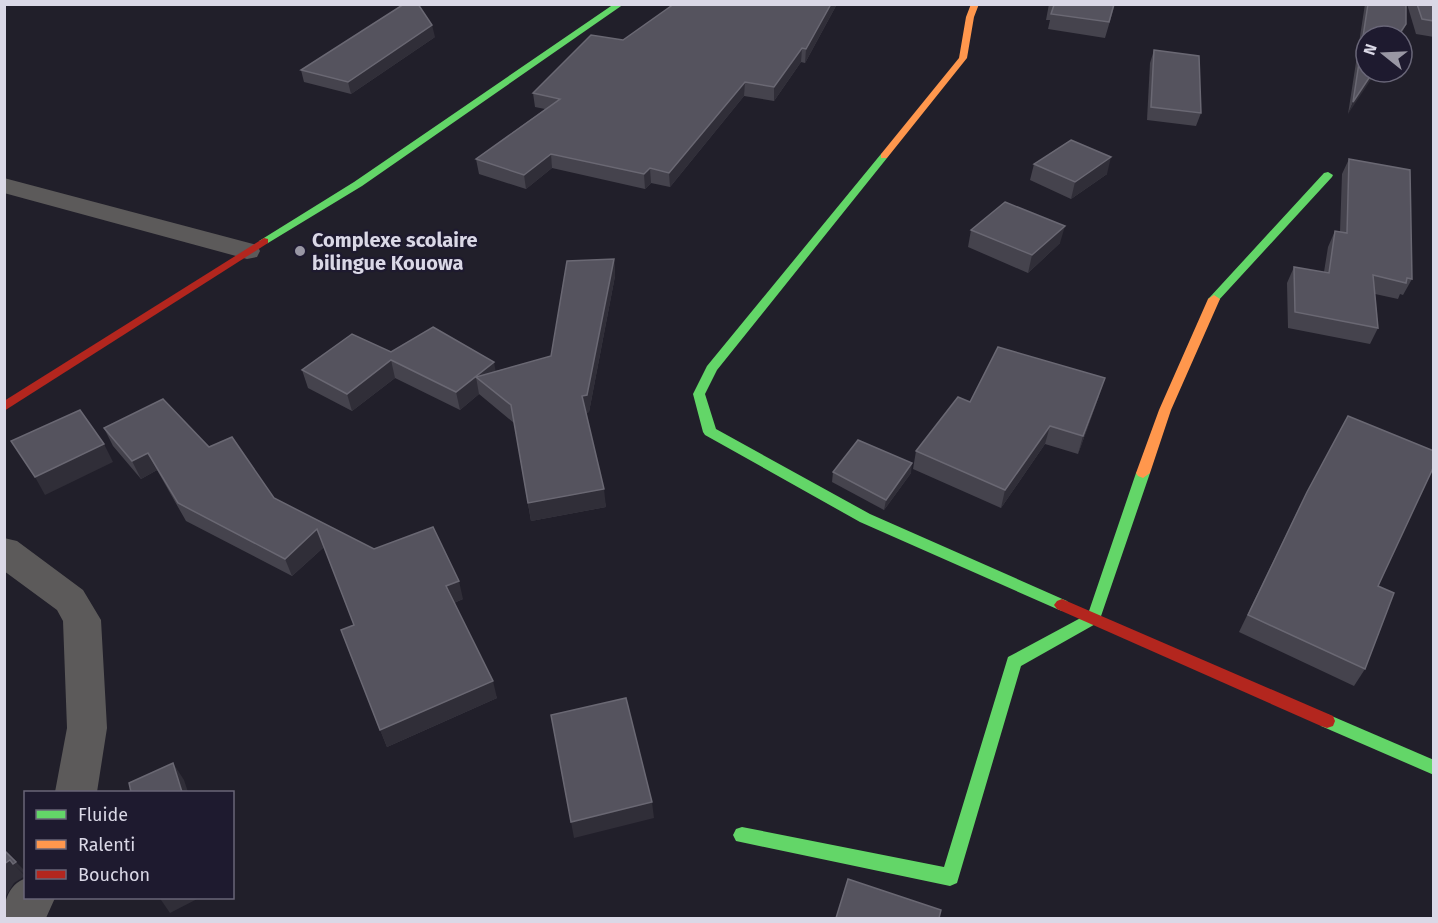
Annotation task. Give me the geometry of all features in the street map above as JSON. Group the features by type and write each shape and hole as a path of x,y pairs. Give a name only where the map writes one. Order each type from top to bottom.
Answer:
{"street":[{"path":"4,407 116,333 358,184 620,4"},
{"path":"975,4 970,17 963,58 711,369 699,394 710,432 865,518 1434,768"},
{"path":"742,835 950,877 1014,662 1094,618 1165,410 1215,296 1328,175"},
{"path":"4,185 248,251"},
{"path":"4,551 70,600 82,620 87,728 76,791"},
{"path":"21,918 31,899"}],"building":[{"path":"404,4 418,4 432,25 348,82 301,70"},
{"path":"674,4 831,4 806,49 802,48 774,87 745,82 669,173 650,168 644,174 551,154 524,175 476,159 560,99 533,93 591,35 623,40"},
{"path":"1049,4 1114,4 1109,22 1051,14 1054,5"},
{"path":"1368,4 1406,4 1406,24 1365,24"},
{"path":"1417,4 1434,4 1434,21 1422,19"},
{"path":"1154,50 1199,56 1201,113 1151,107"},
{"path":"1356,84 1365,84 1353,102"},
{"path":"1071,140 1111,157 1075,182 1034,164"},
{"path":"1349,159 1410,170 1412,279 1407,278 1406,283 1373,275 1378,328 1295,312 1294,267 1329,273 1335,231 1347,233"},
{"path":"1005,202 1065,226 1032,255 971,230"},
{"path":"614,259 587,395 582,396 604,489 528,503 511,405 476,377 551,356 567,261"},
{"path":"433,327 494,362 456,392 391,360 347,394 302,370 352,334 391,352"},
{"path":"998,347 1105,378 1083,436 1050,426 1005,490 916,451 958,397 970,402"},
{"path":"163,399 209,447 232,437 274,498 374,549 433,527 459,581 446,586 493,681 380,730 341,630 354,625 317,529 285,559 178,503 148,453 132,461 104,428"},
{"path":"80,410 104,444 35,477 11,441"},
{"path":"1348,416 1434,451 1434,466 1378,586 1394,593 1365,669 1248,615 1307,492"},
{"path":"858,440 912,463 886,500 833,472"},
{"path":"626,698 652,802 571,822 551,715"},
{"path":"173,763 182,791 131,791 129,783"},
{"path":"4,850 16,862 13,864 10,860 4,864"},
{"path":"848,879 941,910 939,918 836,918"}],"traffic: fast":[{"path":"264,241 358,184 620,4"},
{"path":"884,156 711,369 699,394 710,432 865,518 1062,605"},
{"path":"1214,299 1328,175"},
{"path":"742,835 950,877 1014,662 1094,618 1143,473"},
{"path":"1327,721 1434,768"}],"traffic: slow":[{"path":"884,156 963,58 970,17 975,4"},
{"path":"1143,473 1165,410 1214,299"}],"traffic: jam":[{"path":"4,407 264,241"},
{"path":"1062,605 1327,721"}],"place":[{"name":"Complexe scolaire bilingue Kouowa","path":"300,251"}]}
